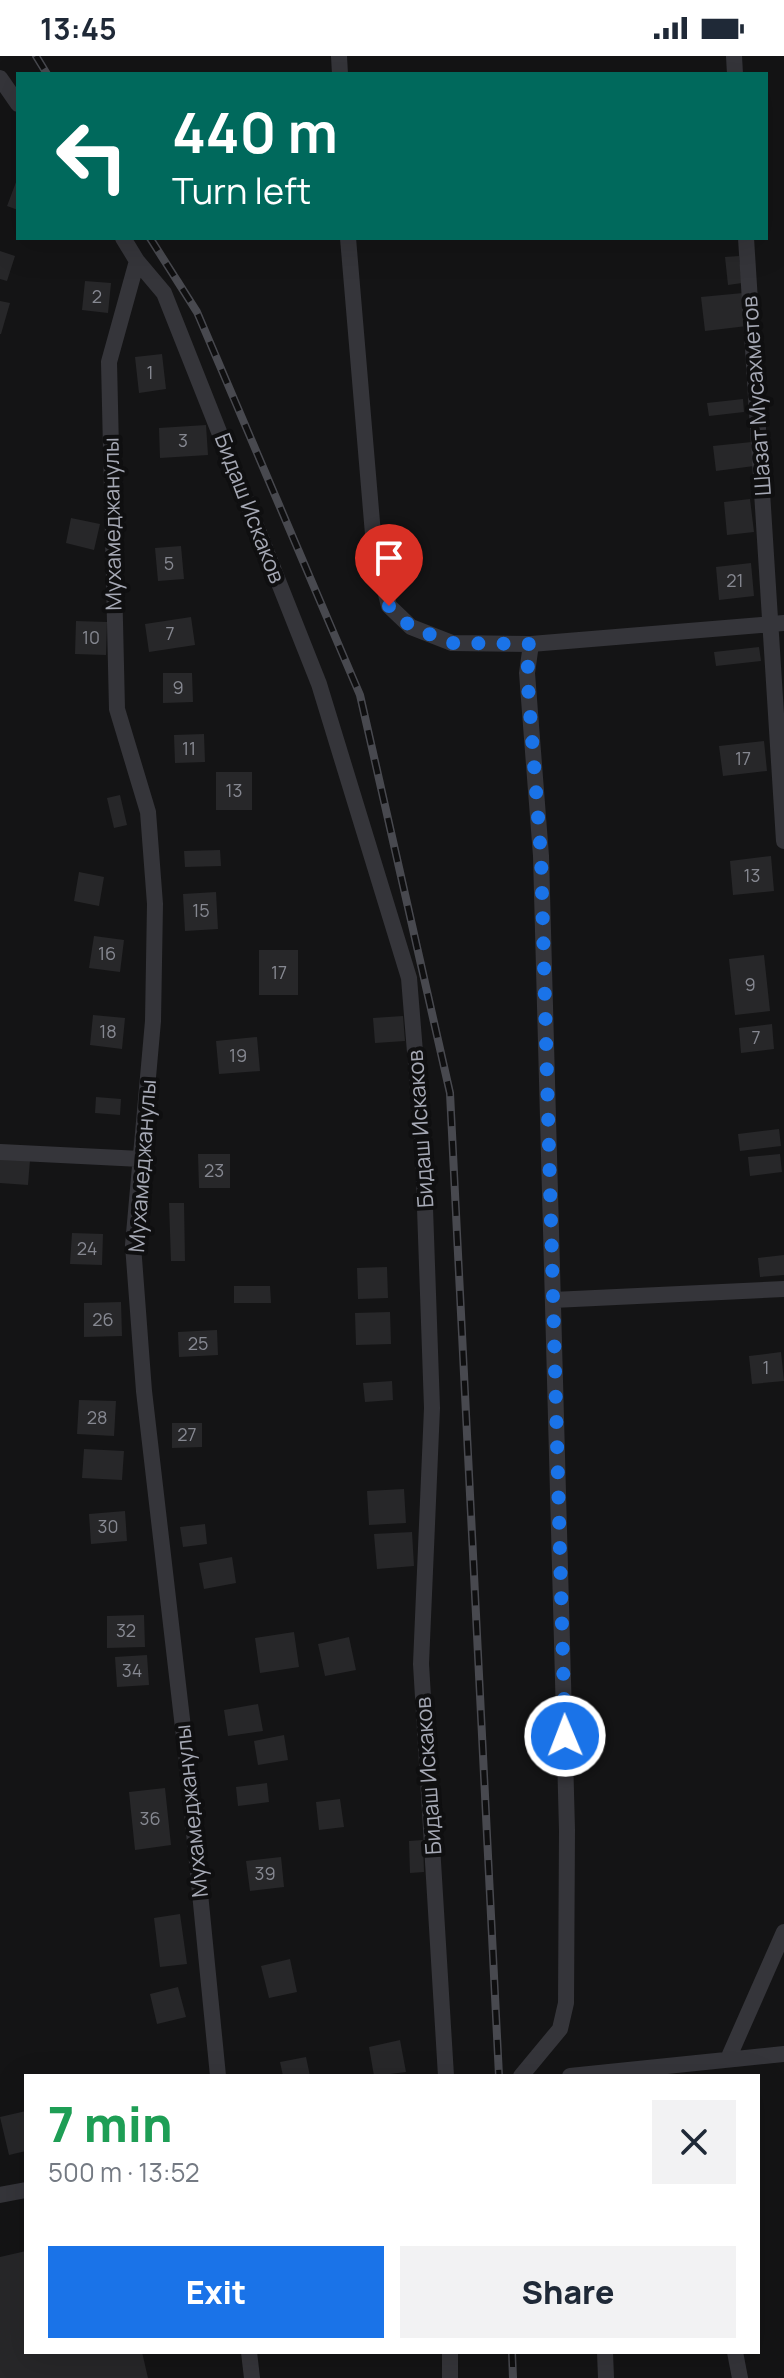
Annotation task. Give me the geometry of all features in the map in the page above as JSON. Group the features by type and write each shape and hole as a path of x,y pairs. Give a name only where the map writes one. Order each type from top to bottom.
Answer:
{"street":[{"path":"0,78 16,101"},
{"name":"Бидаш Искаков","path":"124,240 164,293 319,684 409,978 423,1151 432,1408 421,1664 446,2074"},
{"path":"348,240 374,546 389,606 411,627 452,643 531,644 777,624"},
{"name":"Шазат Мусахметов","path":"746,240 777,624 784,841"},
{"name":"Мухамеджанулы","path":"137,261 109,362 117,709 148,812 155,904 153,1021 133,1245 144,1391 188,1771 218,2074"},
{"path":"523,2074 560,2029 566,2003 567,1830 541,856 527,673 531,644"},
{"path":"0,1152 141,1159"},
{"path":"553,1300 784,1289"},
{"path":"728,2059 784,1932"},
{"path":"600,2074 677,2070 728,2059 784,2054"},
{"path":"0,2195 24,2190"},
{"path":"249,2354 252,2378"},
{"path":"450,2354 450,2378"},
{"path":"605,2354 606,2378"},
{"path":"735,2354 740,2378"}],"building":[{"path":"16,182 16,209 7,206"},
{"path":"0,251 15,256 7,281 0,279"},
{"path":"739,256 742,283 728,285 725,257"},
{"path":"85,281 111,283 108,313 82,310"},
{"path":"743,293 747,326 705,331 701,297"},
{"path":"0,301 10,303 1,334 0,334"},
{"path":"162,354 166,389 139,393 135,357"},
{"path":"743,399 744,412 709,416 707,403"},
{"path":"206,425 208,455 160,458 159,428"},
{"path":"752,442 754,466 716,471 713,446"},
{"path":"750,499 754,532 727,535 724,502"},
{"path":"71,518 100,524 94,550 66,543"},
{"path":"181,546 184,579 158,581 155,548"},
{"path":"751,563 754,596 719,600 716,567"},
{"path":"191,617 195,645 149,652 145,624"},
{"path":"76,621 107,622 106,655 75,654"},
{"path":"759,647 761,661 716,666 714,652"},
{"path":"163,673 192,673 193,702 163,703"},
{"path":"204,734 205,762 175,763 174,735"},
{"path":"764,741 767,771 723,776 719,746"},
{"path":"216,772 252,772 252,810 216,810"},
{"path":"120,795 127,825 114,828 107,798"},
{"path":"220,850 221,866 185,867 184,851"},
{"path":"771,856 774,891 733,895 730,861"},
{"path":"79,872 104,877 99,906 74,901"},
{"path":"216,892 218,929 185,931 183,894"},
{"path":"94,936 124,940 120,972 89,968"},
{"path":"259,950 298,950 298,995 259,995"},
{"path":"764,955 770,1011 735,1015 729,959"},
{"path":"93,1015 125,1018 122,1049 90,1045"},
{"path":"403,1016 405,1041 375,1043 373,1018"},
{"path":"772,1024 774,1049 741,1053 739,1028"},
{"path":"257,1037 260,1071 219,1074 216,1041"},
{"path":"96,1097 121,1099 120,1115 95,1113"},
{"path":"779,1129 781,1146 740,1151 738,1134"},
{"path":"198,1154 230,1154 230,1188 199,1188"},
{"path":"780,1154 782,1172 750,1176 748,1157"},
{"path":"0,1158 30,1160 28,1185 0,1183"},
{"path":"169,1203 184,1203 185,1261 171,1261"},
{"path":"72,1233 103,1234 102,1265 70,1264"},
{"path":"784,1255 784,1275 760,1277 758,1258"},
{"path":"387,1267 388,1298 358,1299 357,1268"},
{"path":"234,1286 270,1286 271,1303 234,1303"},
{"path":"121,1302 122,1336 84,1337 84,1303"},
{"path":"390,1312 391,1344 356,1345 355,1313"},
{"path":"217,1330 218,1355 179,1357 178,1332"},
{"path":"781,1352 784,1381 752,1384 749,1356"},
{"path":"392,1381 393,1400 365,1402 363,1383"},
{"path":"79,1400 116,1401 114,1436 77,1434"},
{"path":"172,1423 202,1423 202,1447 172,1448"},
{"path":"84,1449 124,1451 122,1480 82,1478"},
{"path":"404,1489 406,1523 369,1525 367,1491"},
{"path":"125,1511 127,1541 91,1544 89,1514"},
{"path":"205,1524 207,1544 183,1547 180,1527"},
{"path":"412,1532 414,1566 377,1569 374,1534"},
{"path":"232,1557 236,1583 204,1589 199,1563"},
{"path":"144,1615 145,1647 107,1648 107,1616"},
{"path":"294,1632 299,1667 260,1673 255,1638"},
{"path":"349,1637 356,1670 325,1676 318,1644"},
{"path":"147,1655 149,1685 117,1687 115,1657"},
{"path":"258,1704 263,1731 228,1736 224,1710"},
{"path":"284,1735 288,1760 258,1765 254,1741"},
{"path":"267,1783 269,1802 238,1806 236,1787"},
{"path":"165,1788 171,1845 135,1850 129,1792"},
{"path":"340,1799 344,1827 319,1830 316,1802"},
{"path":"423,1840 424,1872 410,1873 409,1841"},
{"path":"281,1857 284,1887 250,1891 246,1861"},
{"path":"180,1914 187,1964 160,1967 154,1918"},
{"path":"290,1959 297,1992 269,1998 261,1966"},
{"path":"178,1987 186,2017 157,2024 150,1994"},
{"path":"400,2040 406,2072 374,2074 369,2047"},
{"path":"306,2057 310,2074 283,2074 280,2062"},
{"path":"24,2111 24,2151 9,2155 0,2117"},
{"path":"24,2251 24,2354 142,2354 148,2378 0,2378 0,2257"}],"railway":[{"path":"36,56 46,72"},
{"path":"151,240 197,312 360,695 450,1093 499,2074"},
{"path":"512,2354 513,2378"}],"route":[{"path":"389,606 411,627 452,643 531,644 527,673 541,856 565,1736"}]}
